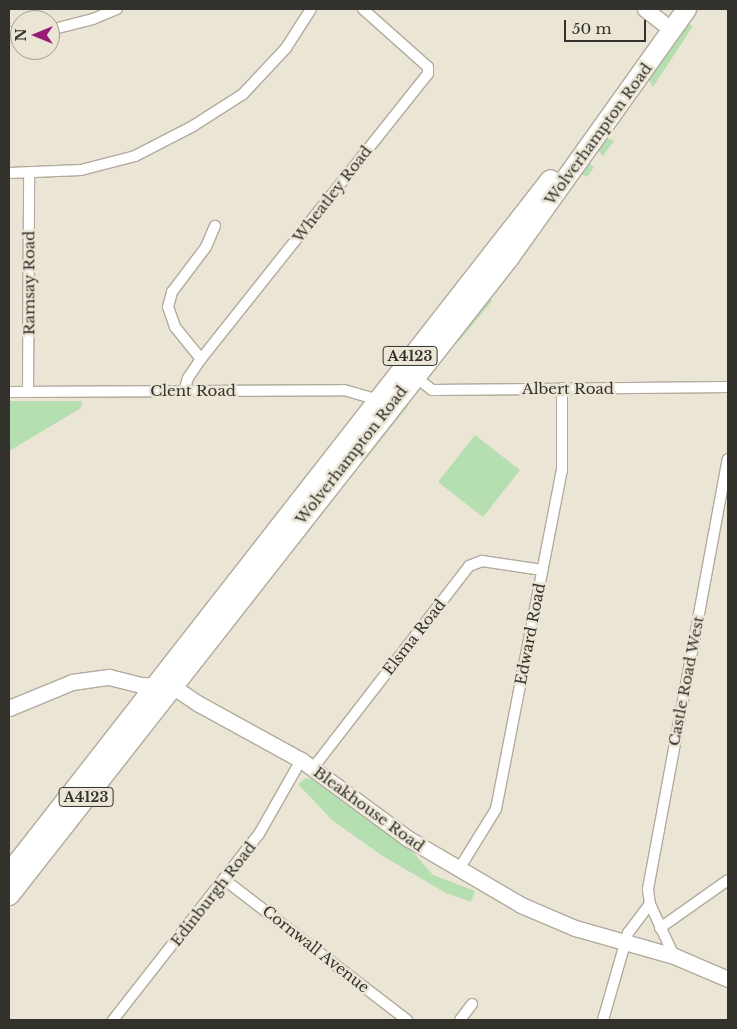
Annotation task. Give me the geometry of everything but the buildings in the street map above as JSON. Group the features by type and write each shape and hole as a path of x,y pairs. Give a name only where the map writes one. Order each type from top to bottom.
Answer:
{"highway":[{"name":"Wolverhampton Road","path":"9,895 375,399 553,175 669,20 686,9"},
{"name":"Wolverhampton Road","path":"9,872 509,257 669,20"},
{"path":"375,399 413,375"}],"street":[{"path":"60,27 93,19 117,9"},
{"path":"9,173 29,175 82,170 135,156 193,126 243,94 286,48 311,9"},
{"name":"Wheatley Road","path":"184,391 188,378 201,359 428,74 428,67 363,9"},
{"path":"645,9 669,20"},
{"name":"Ramsay Road","path":"28,392 29,175"},
{"path":"201,359 175,327 168,307 172,292 206,247 215,226"},
{"name":"Albert Road","path":"413,375 432,390 728,387"},
{"name":"Edward Road","path":"459,869 496,810 562,471 562,388"},
{"name":"Clent Road","path":"9,392 344,390 375,399"},
{"name":"Castle Road West","path":"674,956 650,904 652,858 728,458"},
{"name":"Elsma Road","path":"307,764 469,566 482,561 542,570"},
{"name":"Bleakhouse Road","path":"9,708 64,684 101,679 198,704 307,764 407,838 531,909 575,928 674,956 728,979"},
{"name":"Edinburgh Road","path":"113,1020 260,834 307,764"},
{"name":"Cornwall Avenue","path":"225,880 407,1020"},
{"path":"660,928 728,880"},
{"path":"603,1020 628,933 650,904"},
{"path":"460,1020 472,1004"}],"green space":[{"path":"686,22 693,26 653,87 648,78"},
{"path":"611,139 614,141 603,156 598,150 605,140"},
{"path":"588,162 594,167 587,177 580,173"},
{"path":"486,297 492,301 459,341 456,338"},
{"path":"407,399 408,406 365,460 361,456"},
{"path":"9,401 82,401 81,408 9,451"},
{"path":"475,435 520,470 483,517 438,482"},
{"path":"306,778 315,780 412,851 433,875 475,891 471,902 446,893 381,855 332,820 298,784"}]}
